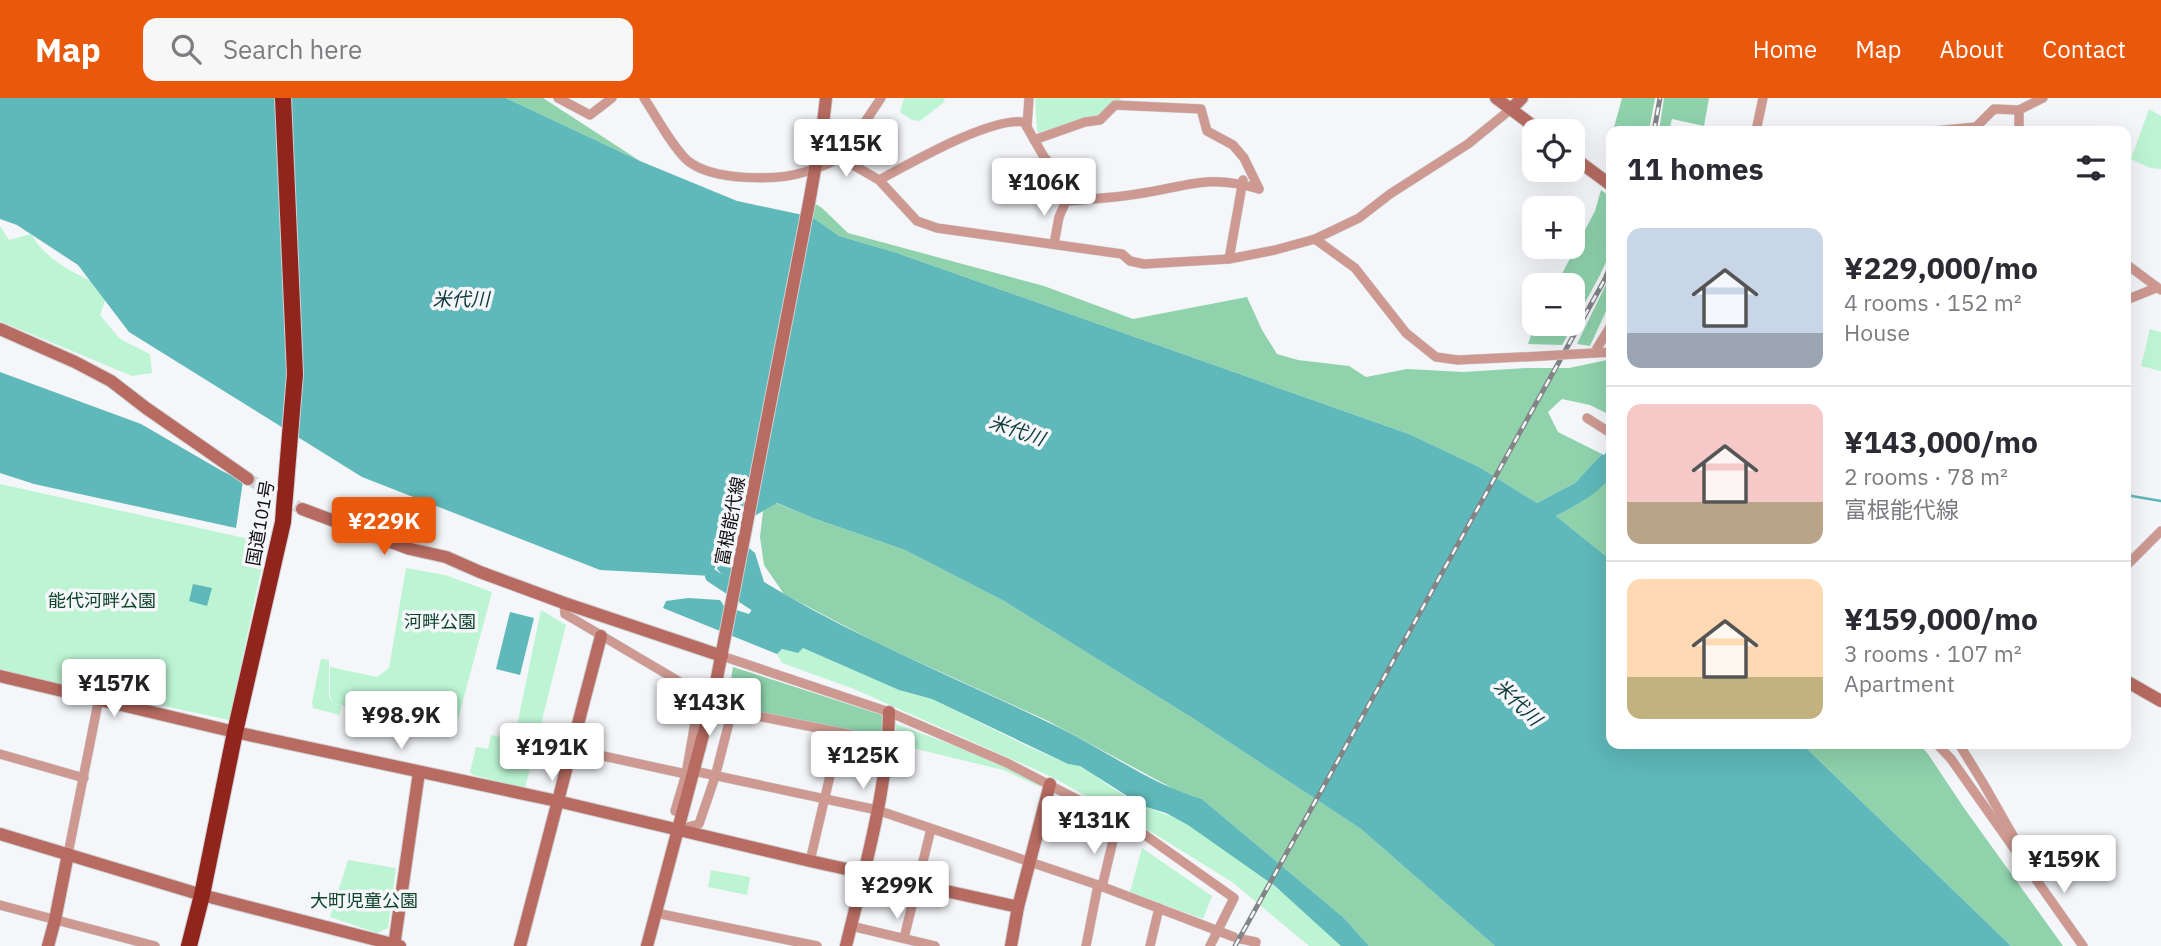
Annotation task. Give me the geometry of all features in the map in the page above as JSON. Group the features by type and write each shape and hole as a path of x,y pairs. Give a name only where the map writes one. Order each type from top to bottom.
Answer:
{"highway":[{"name":"国道101号","path":"189,946 283,522 295,374 283,98"}],"street":[{"path":"558,98 590,115 612,98"},
{"path":"644,98 688,161 700,168 728,176 748,178 802,173 841,158 881,98"},
{"name":"富根能代線","path":"648,946 723,650 809,203 826,98"},
{"path":"1027,127 1029,98"},
{"path":"1496,98 1524,119"},
{"path":"841,158 879,180 917,221 937,228 1122,254 1130,261 1144,264 1229,259 1315,239 1359,218 1390,194 1468,144 1522,98"},
{"path":"1757,126 1763,98"},
{"path":"1977,126 1994,109 2019,110 2043,98"},
{"path":"1034,140 1085,122 1100,120 1115,105 1201,109 1207,131 1233,145 1244,158 1259,189 1217,180 1140,194 1066,201"},
{"path":"2019,110 2019,126"},
{"path":"879,180 988,127 1015,121 1024,122 1068,190 1054,244"},
{"path":"1585,166 1606,182"},
{"path":"1229,259 1241,183 1250,169"},
{"path":"1315,239 1355,268 1406,333 1436,357 1458,360 1606,352"},
{"path":"2131,268 2158,289"},
{"path":"2131,298 2158,289"},
{"path":"0,329 111,381 248,479"},
{"path":"1594,353 1606,334"},
{"path":"1587,418 1606,430"},
{"path":"302,509 410,550 446,557 564,603 723,650 889,712 1007,763 1142,833 1234,898 1210,946"},
{"path":"2131,561 2161,531"},
{"path":"564,603 565,614 701,694 690,772 675,811"},
{"path":"520,946 601,636"},
{"path":"0,676 235,732 557,801 810,861 1018,906"},
{"path":"2131,684 2161,701"},
{"path":"48,946 99,698"},
{"path":"678,829 699,824 715,777 729,709 888,742"},
{"path":"846,946 877,810 888,742 889,712"},
{"path":"810,861 840,733"},
{"path":"571,749 877,810 1100,886 1237,938 1256,942 1255,946"},
{"path":"1942,749 2083,946"},
{"path":"1962,749 2016,841 2021,861"},
{"path":"0,754 84,778"},
{"path":"0,834 202,895 396,946 419,772"},
{"path":"1011,946 1018,906 1050,784"},
{"path":"904,938 931,829"},
{"path":"1086,946 1115,832"},
{"path":"0,905 155,946"},
{"path":"1150,946 1159,908"},
{"path":"656,913 817,946"},
{"path":"851,926 935,946"}],"green space":[{"path":"506,98 543,98 640,161 508,99"},
{"path":"904,98 945,98 943,103 920,121 912,120 900,112"},
{"path":"1035,98 1121,98 1120,104 1099,117 1080,119 1041,137 1037,130"},
{"path":"1622,98 1655,98 1650,126 1614,126"},
{"path":"1664,98 1709,98 1704,126 1672,119 1670,126 1660,126"},
{"path":"2149,109 2161,116 2161,169 2150,168 2131,159"},
{"path":"1601,190 1606,194 1606,262 1585,303 1585,273 1562,273 1570,259 1585,259 1585,230 1595,211"},
{"path":"814,203 848,233 1044,286 1133,319 1247,297 1277,354 1298,360 1349,366 1366,377 1407,369 1463,372 1569,368 1606,360 1606,413 1590,405 1562,399 1548,412 1558,432 1602,454 1575,483 1537,503 1479,467 1409,434 894,252 839,236 812,217"},
{"path":"0,226 9,240 31,234 53,259 104,287 106,298 100,315 120,339 150,354 152,373 132,376 0,321"},
{"path":"1606,284 1606,311 1590,346 1577,344 1581,336 1585,336 1585,328"},
{"path":"2150,329 2161,332 2161,371 2141,366"},
{"path":"1531,336 1567,336 1562,345 1528,344"},
{"path":"1606,479 1606,556 1556,516 1587,498"},
{"name":"能代河畔公園","path":"0,484 267,543 229,720 0,671"},
{"path":"776,503 905,550 1004,601 1194,719 1361,829 1495,946 1369,946 1344,918 1202,799 1181,793 1048,721 879,644 784,594 764,565 760,537 763,511"},
{"name":"河畔公園","path":"406,568 445,575 492,592 457,723 423,716 420,731 353,718 354,708 387,716 400,715 336,704 341,706 340,715 313,708 321,659 329,660 329,698 334,703 330,697 330,667 377,677 389,668"},
{"path":"541,610 566,625 525,788 470,772 476,747 488,749 491,735 514,740"},
{"path":"803,648 899,690 932,699 1027,746 1068,764 1080,766 1136,802 1183,822 1268,881 1341,946 1309,946 1232,882 1153,833 1052,777 854,689 782,663 777,654 782,649 798,653"},
{"path":"733,667 885,716 884,740 737,707 728,698"},
{"path":"896,724 974,753 1045,785 1045,789 1003,770 896,744"},
{"path":"1807,749 1924,749 2063,946 2011,946"},
{"path":"1142,848 1212,896 1203,919 1130,892"},
{"name":"大町児童公園","path":"348,860 396,868 388,928 377,933 330,917"},
{"path":"711,870 750,877 747,895 708,887"}],"water":[{"name":"米代川","path":"0,98 506,98 640,161 737,201 812,217 839,236 894,252 1409,434 1479,467 1537,503 1575,483 1606,452 1604,485 1556,516 1606,556 1606,749 1807,749 2011,946 1495,946 1361,829 1194,719 1004,601 905,550 777,503 728,531 755,553 764,582 800,603 873,641 1060,728 1165,785 1202,799 1344,918 1369,946 1341,946 1275,886 1188,825 1166,813 1143,806 1080,766 1068,764 932,699 899,690 803,648 798,653 782,649 777,654 663,608 666,601 688,598 720,600 724,606 749,614 753,608 752,597 727,580 717,569 723,545 712,576 600,570 362,477 129,332 78,265 17,225 0,219"},
{"path":"0,372 141,424 243,481 236,528 34,484 0,473"},
{"path":"193,584 212,588 207,606 189,601"},
{"path":"510,612 534,618 520,675 496,669"}],"waterway":[{"path":"2131,496 2161,501"},
{"path":"712,576 767,612"}],"tunnel":[{"path":"248,479 302,509"}],"railway":[{"path":"1655,126 1660,98"},
{"path":"1235,946 1606,277"}]}
